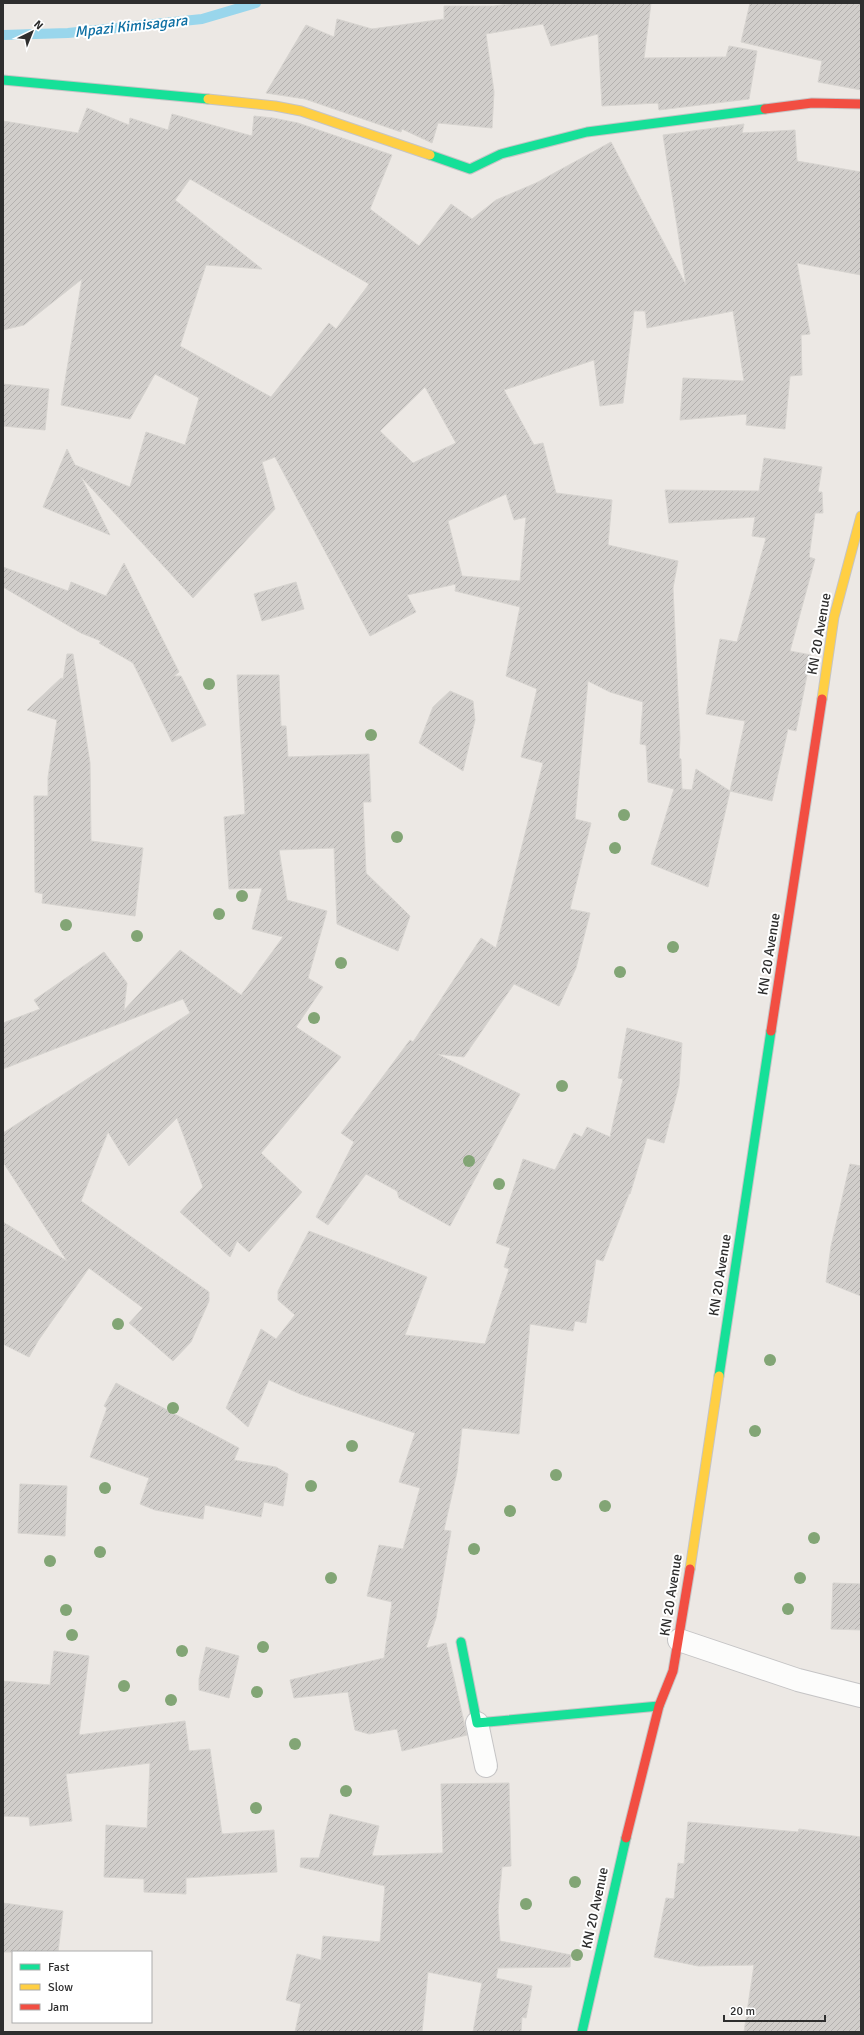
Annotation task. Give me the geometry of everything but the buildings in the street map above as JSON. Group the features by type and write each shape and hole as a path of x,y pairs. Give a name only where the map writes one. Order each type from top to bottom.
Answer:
{"main road":[{"path":"3,80 116,88 275,106 301,111 470,169 501,154 587,132 812,103 861,104"},
{"name":"KN 20 Avenue","path":"582,2032 614,1888 659,1706 673,1671 679,1640 834,617 861,516"},
{"path":"461,1642 477,1723 659,1706"}],"street":[{"path":"679,1640 798,1680 861,1696"},
{"path":"477,1723 486,1766"}],"waterway":[{"name":"Mpazi Kimisagara","path":"3,35 68,33 202,19 256,3"}],"traffic: fast":[{"path":"3,80 208,99"},
{"path":"430,155 470,169 501,154 587,132 765,109"},
{"path":"719,1376 771,1031"},
{"path":"461,1642 477,1723 659,1706"},
{"path":"582,2032 626,1838"}],"traffic: slow":[{"path":"208,99 275,106 301,111 430,155"},
{"path":"822,699 834,617 861,516"},
{"path":"690,1569 719,1376"}],"traffic: jam":[{"path":"765,109 812,103 861,104"},
{"path":"771,1031 822,699"},
{"path":"626,1838 659,1706 673,1671 690,1569"}]}
